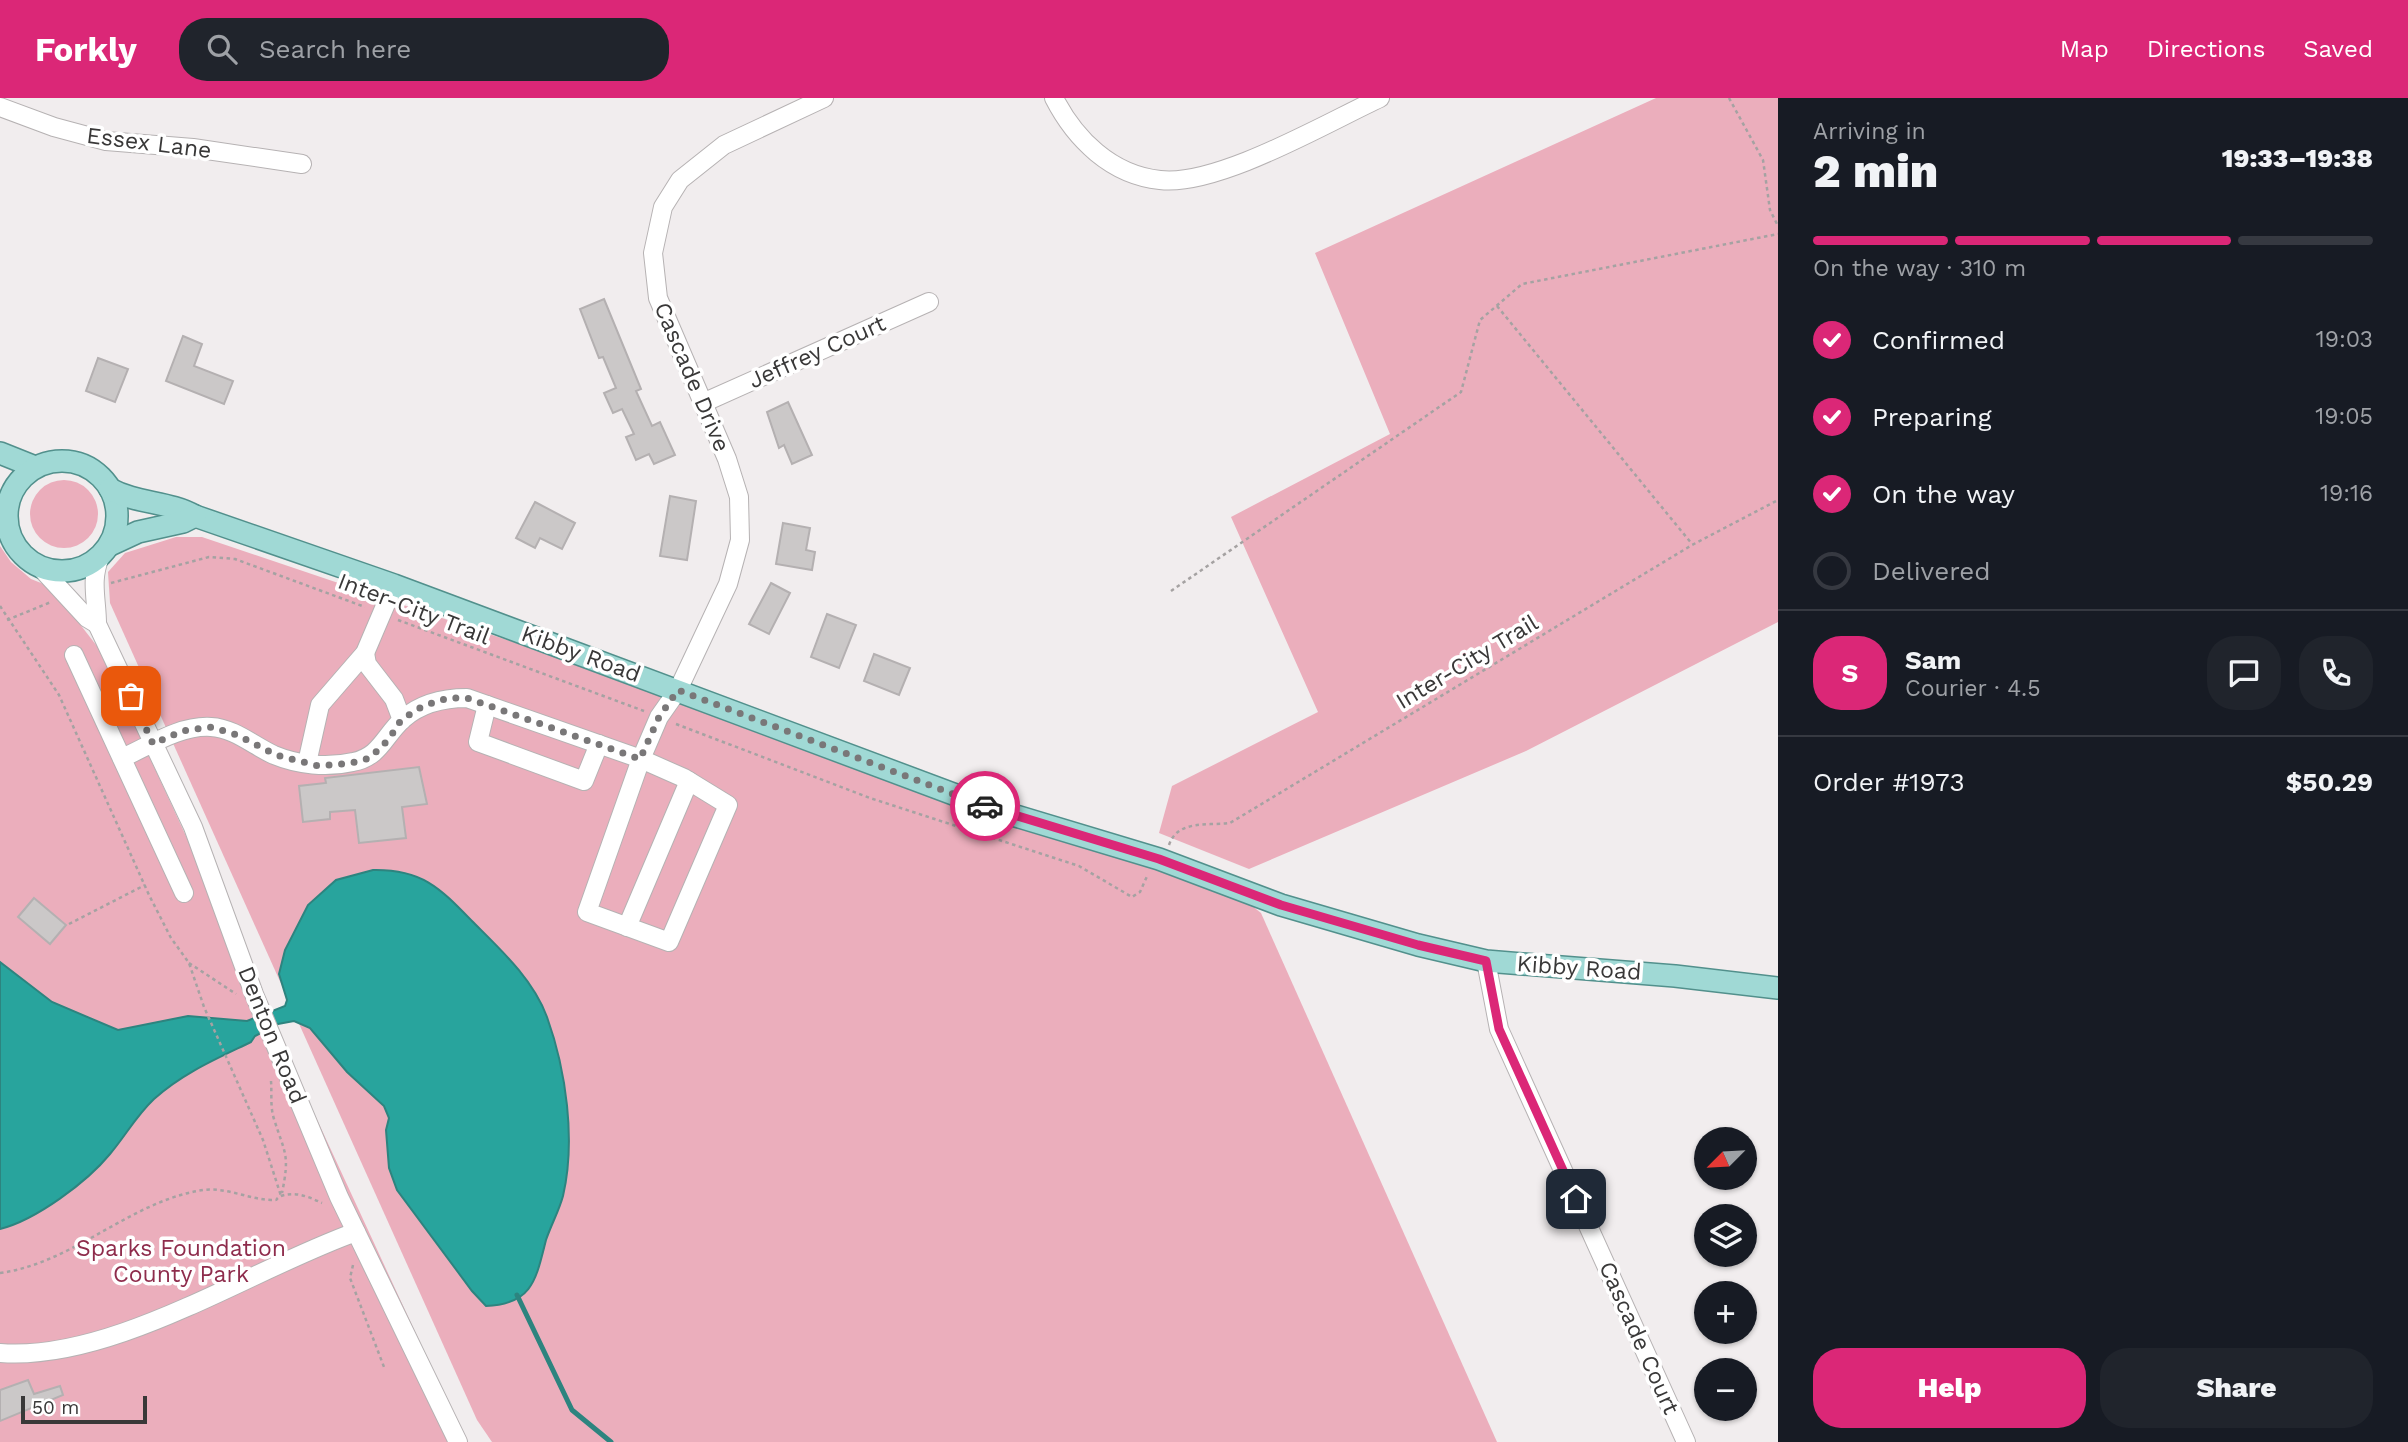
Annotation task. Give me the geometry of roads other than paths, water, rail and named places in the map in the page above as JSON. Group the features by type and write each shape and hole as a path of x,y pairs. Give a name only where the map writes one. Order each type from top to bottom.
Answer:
{"main road":[{"path":"0,453 35,467"},
{"path":"105,551 117,516 110,489 99,475 85,467 66,462 35,467 22,475 3,506 11,539 28,558 39,566 50,569 76,569 138,532 183,522 195,516"},
{"name":"Kibby Road","path":"110,489 129,499 182,509 195,516 394,585 996,810 1159,859 1281,905 1418,945 1486,961 1675,976 1778,988"}],"street":[{"name":"Cascade Drive","path":"627,927 587,912 640,759 659,717 678,690 728,584 740,540 739,497 705,402 658,298 653,253 663,207 680,180 724,145 824,98"},
{"path":"1054,98 1066,122 1087,145 1118,168 1160,180 1196,178 1250,158 1380,98"},
{"name":"Essex Lane","path":"0,107 67,132 106,141 193,148 302,164"},
{"name":"Jeffrey Court","path":"705,402 929,302"},
{"name":"Denton Road","path":"105,551 94,572 97,624 193,827 249,999 279,1055 356,1232 457,1442"},
{"name":"Denton Road","path":"39,566 87,618 97,624"},
{"path":"307,763 320,705 365,653 394,585"},
{"path":"365,653 367,664 394,699 401,720"},
{"path":"74,654 184,893"},
{"path":"122,758 182,731 212,727 237,735 276,755 319,766 370,758 389,739 401,720 423,706 448,698 467,698 640,759 689,781 729,805 669,942 627,927 689,781"},
{"path":"486,705 478,742 583,781 600,744"},
{"name":"Cascade Court","path":"1486,961 1499,1029 1686,1442"},
{"path":"0,1353 88,1344 163,1316 356,1232"}],"water":[{"path":"373,870 405,873 440,890 515,965 541,1003 547,1017 564,1082 569,1152 563,1196 535,1277 523,1295 502,1304 486,1306 472,1291 397,1190 389,1168 386,1130 389,1118 384,1106 347,1072 310,1028 294,1021 278,1024 255,1036 251,1042 176,1082 148,1105 110,1154 75,1188 45,1209 0,1229 0,962 52,1002 118,1030 188,1016 247,1021 285,1006 287,1000 279,974 285,950 308,905 336,880"}],"waterway":[{"path":"517,1295 572,1410 611,1442"}],"park label":[{"name":"Sparks Foundation County Park","path":"181,1261"}]}
